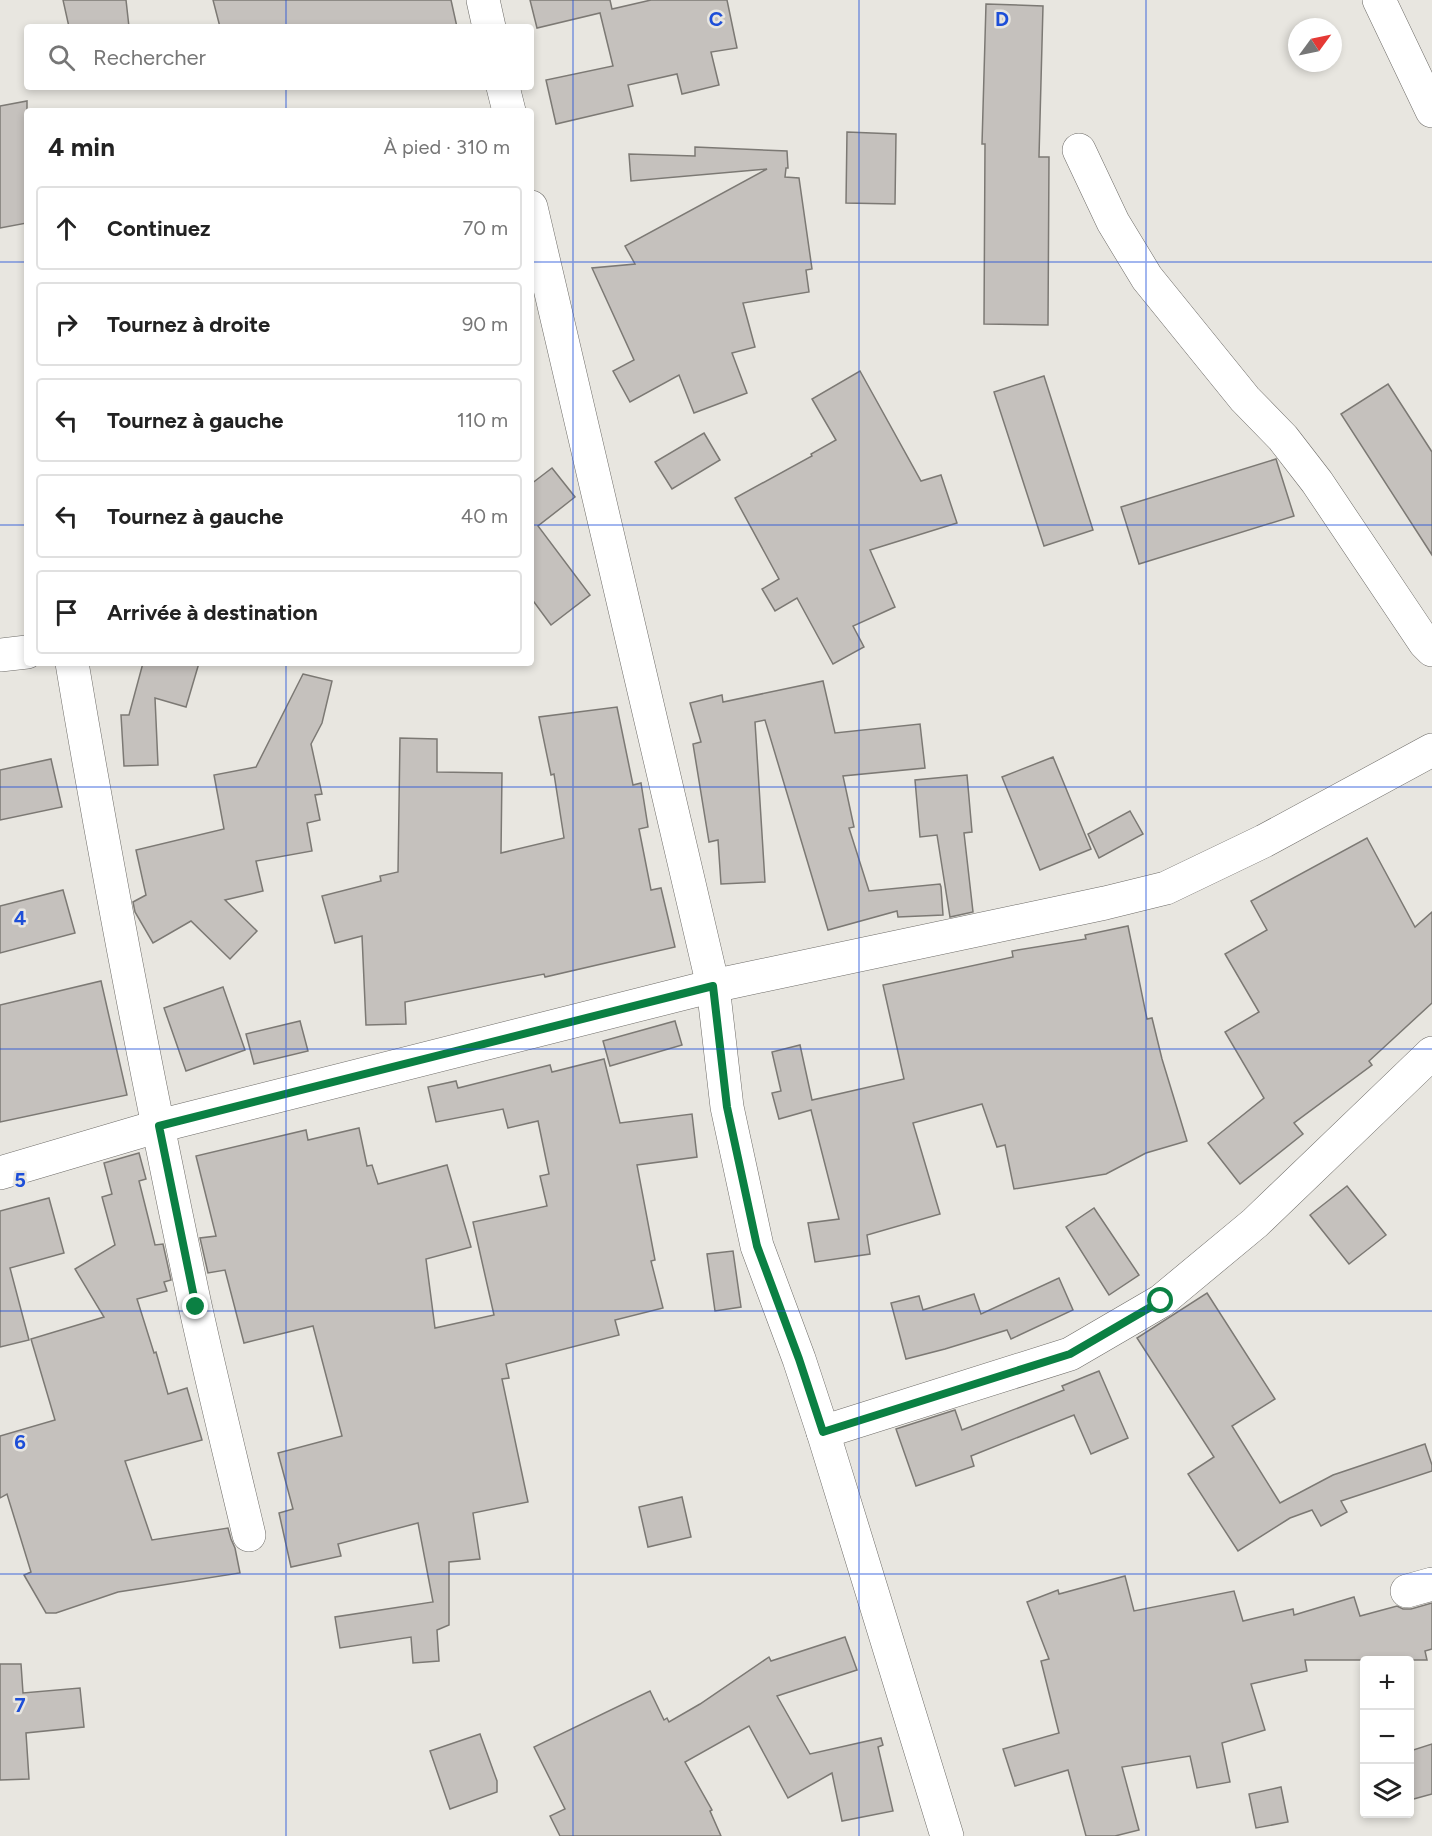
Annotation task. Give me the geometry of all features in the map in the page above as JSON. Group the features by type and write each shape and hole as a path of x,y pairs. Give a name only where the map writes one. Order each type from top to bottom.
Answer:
{"street":[{"path":"483,0 488,24"},
{"path":"1379,0 1432,111"},
{"path":"504,90 508,108"},
{"path":"1078,150 1113,222 1147,278 1245,399 1283,438 1317,482 1425,643 1432,650"},
{"path":"534,220 713,986 727,1107 757,1246 823,1432 946,1836"},
{"path":"0,655 24,652"},
{"path":"73,666 105,858 159,1126 196,1307 249,1535"},
{"path":"0,1173 159,1126 713,986 1166,888 1264,841 1432,750"},
{"path":"823,1432 1070,1354 1161,1301 1255,1223 1432,1053"}],"building":[{"path":"63,0 126,0 129,24 68,24"},
{"path":"213,0 451,0 456,24 219,24"},
{"path":"530,0 610,0 612,9 651,0 727,0 737,48 711,52 719,85 682,94 677,74 628,85 633,106 556,124 546,80 613,66 600,13 537,28"},
{"path":"986,4 1043,6 1039,157 1049,157 1048,325 984,324 985,144 982,144"},
{"path":"27,101 27,108 24,108 24,224 0,228 0,106"},
{"path":"847,132 896,134 895,204 846,203"},
{"path":"695,147 787,151 788,168 786,168 785,177 799,178 812,269 806,270 809,292 743,303 755,347 732,353 747,393 694,413 679,375 630,402 613,371 634,360 592,268 635,264 625,246 767,169 631,181 629,154 695,156"},
{"path":"860,371 921,481 941,475 957,523 870,550 895,607 853,626 864,647 833,664 797,598 775,611 762,589 779,579 735,498 812,456 811,454 836,440 812,399"},
{"path":"1044,376 1093,530 1044,546 994,392"},
{"path":"1388,384 1432,452 1432,555 1341,414"},
{"path":"704,433 720,460 672,489 655,462"},
{"path":"1276,459 1294,516 1139,564 1121,507"},
{"path":"552,468 575,497 538,526 590,595 551,625 534,602 534,482"},
{"path":"142,666 198,666 186,707 155,698 158,765 124,766 121,715 129,715"},
{"path":"303,674 332,681 322,723 311,744 322,794 315,795 320,820 307,823 312,851 256,861 263,891 225,900 257,931 230,959 191,921 153,943 135,912 133,902 146,895 136,850 224,829 214,775 256,767"},
{"path":"823,681 835,733 920,724 925,768 843,776 854,827 849,828 869,891 940,884 943,915 898,917 897,911 828,930 765,720 755,722 765,882 721,884 718,840 709,842 693,744 701,742 690,703 722,695 723,702"},
{"path":"617,707 633,785 641,783 648,827 639,829 651,890 661,888 675,947 545,977 544,974 405,1002 406,1024 366,1025 362,936 335,943 322,896 381,881 380,876 398,872 400,738 437,739 437,772 502,773 501,853 564,838 554,774 551,775 539,717"},
{"path":"1053,757 1091,849 1040,870 1002,777"},
{"path":"51,759 62,807 0,820 0,770"},
{"path":"967,775 972,832 964,833 973,912 950,917 937,835 920,837 915,780"},
{"path":"1130,811 1143,834 1099,858 1088,834"},
{"path":"1367,838 1415,927 1432,912 1432,1003 1369,1061 1372,1065 1294,1123 1303,1134 1240,1184 1208,1143 1264,1098 1225,1032 1259,1012 1225,954 1267,930 1251,901"},
{"path":"63,890 75,933 0,953 0,906"},
{"path":"1128,926 1147,1019 1152,1018 1187,1141 1146,1153 1106,1174 1014,1189 1005,1145 997,1147 982,1104 913,1123 940,1214 867,1235 870,1254 815,1262 808,1223 839,1219 811,1110 779,1119 772,1093 781,1091 772,1052 800,1045 812,1100 904,1079 883,985 1013,957 1012,951 1086,939 1085,935"},
{"path":"101,981 127,1095 0,1122 0,1005"},
{"path":"223,987 245,1050 186,1071 164,1008"},
{"path":"300,1021 308,1051 254,1064 246,1034"},
{"path":"675,1021 682,1045 610,1066 603,1041"},
{"path":"604,1059 620,1123 692,1114 697,1157 637,1165 655,1260 651,1261 663,1308 615,1320 619,1335 506,1364 509,1378 502,1379 528,1502 473,1513 480,1559 449,1562 449,1625 437,1630 439,1661 413,1663 411,1637 340,1648 335,1617 433,1602 418,1523 338,1544 341,1556 291,1567 279,1513 293,1509 278,1453 342,1436 313,1326 244,1343 225,1270 208,1273 200,1238 216,1236 196,1156 306,1130 308,1140 359,1128 367,1166 372,1165 378,1184 447,1165 471,1247 426,1259 435,1328 494,1315 473,1222 547,1206 540,1176 549,1174 538,1121 508,1128 503,1109 436,1122 428,1087 456,1081 458,1088 550,1065 552,1072"},
{"path":"139,1153 146,1179 139,1181 155,1245 163,1244 171,1280 164,1282 167,1291 137,1299 168,1394 187,1388 202,1440 125,1461 152,1540 228,1528 240,1573 118,1592 56,1613 46,1613 24,1575 31,1572 7,1494 0,1498 0,1436 55,1420 31,1339 104,1317 75,1269 115,1245 102,1197 112,1194 104,1163"},
{"path":"1347,1186 1386,1235 1349,1264 1310,1215"},
{"path":"49,1198 64,1253 10,1268 29,1340 0,1347 0,1211"},
{"path":"1094,1208 1139,1275 1109,1295 1066,1227"},
{"path":"733,1251 741,1307 715,1311 707,1254"},
{"path":"1059,1278 1073,1310 1011,1339 1007,1330 906,1359 891,1303 919,1296 923,1310 974,1294 981,1314"},
{"path":"1207,1293 1275,1399 1232,1426 1280,1503 1333,1475 1425,1444 1432,1471 1341,1501 1347,1512 1321,1526 1312,1510 1290,1518 1238,1551 1188,1474 1214,1457 1137,1338"},
{"path":"1099,1371 1128,1438 1091,1454 1074,1415 971,1456 974,1466 916,1486 896,1429 955,1410 962,1430 1064,1390 1062,1386"},
{"path":"682,1497 691,1537 648,1547 639,1507"},
{"path":"1125,1576 1134,1611 1234,1591 1243,1621 1293,1609 1294,1615 1354,1597 1360,1616 1397,1606 1411,1609 1432,1603 1432,1649 1425,1651 1427,1660 1414,1660 1414,1656 1360,1656 1360,1660 1305,1660 1307,1671 1251,1684 1265,1730 1222,1743 1230,1782 1197,1788 1190,1756 1122,1767 1139,1830 1115,1836 1086,1836 1068,1770 1015,1786 1003,1749 1059,1733 1041,1661 1049,1659 1027,1602 1058,1590 1059,1594"},
{"path":"845,1637 857,1670 777,1696 810,1754 881,1738 883,1745 878,1747 893,1811 842,1821 832,1773 788,1798 749,1726 685,1762 712,1810 710,1811 721,1836 560,1836 550,1816 565,1809 534,1747 650,1691 664,1720 667,1718 669,1722 700,1704 769,1657 771,1661"},
{"path":"0,1664 21,1664 23,1693 80,1688 84,1727 26,1733 29,1779 0,1780"},
{"path":"480,1734 497,1781 497,1792 450,1809 430,1751"},
{"path":"1432,1744 1432,1794 1414,1799 1414,1764 1414,1750"},
{"path":"1281,1787 1288,1822 1256,1828 1249,1794"}],"route":[{"path":"196,1307 159,1126 713,986 727,1107 757,1246 823,1432 1070,1354 1161,1301"}]}
